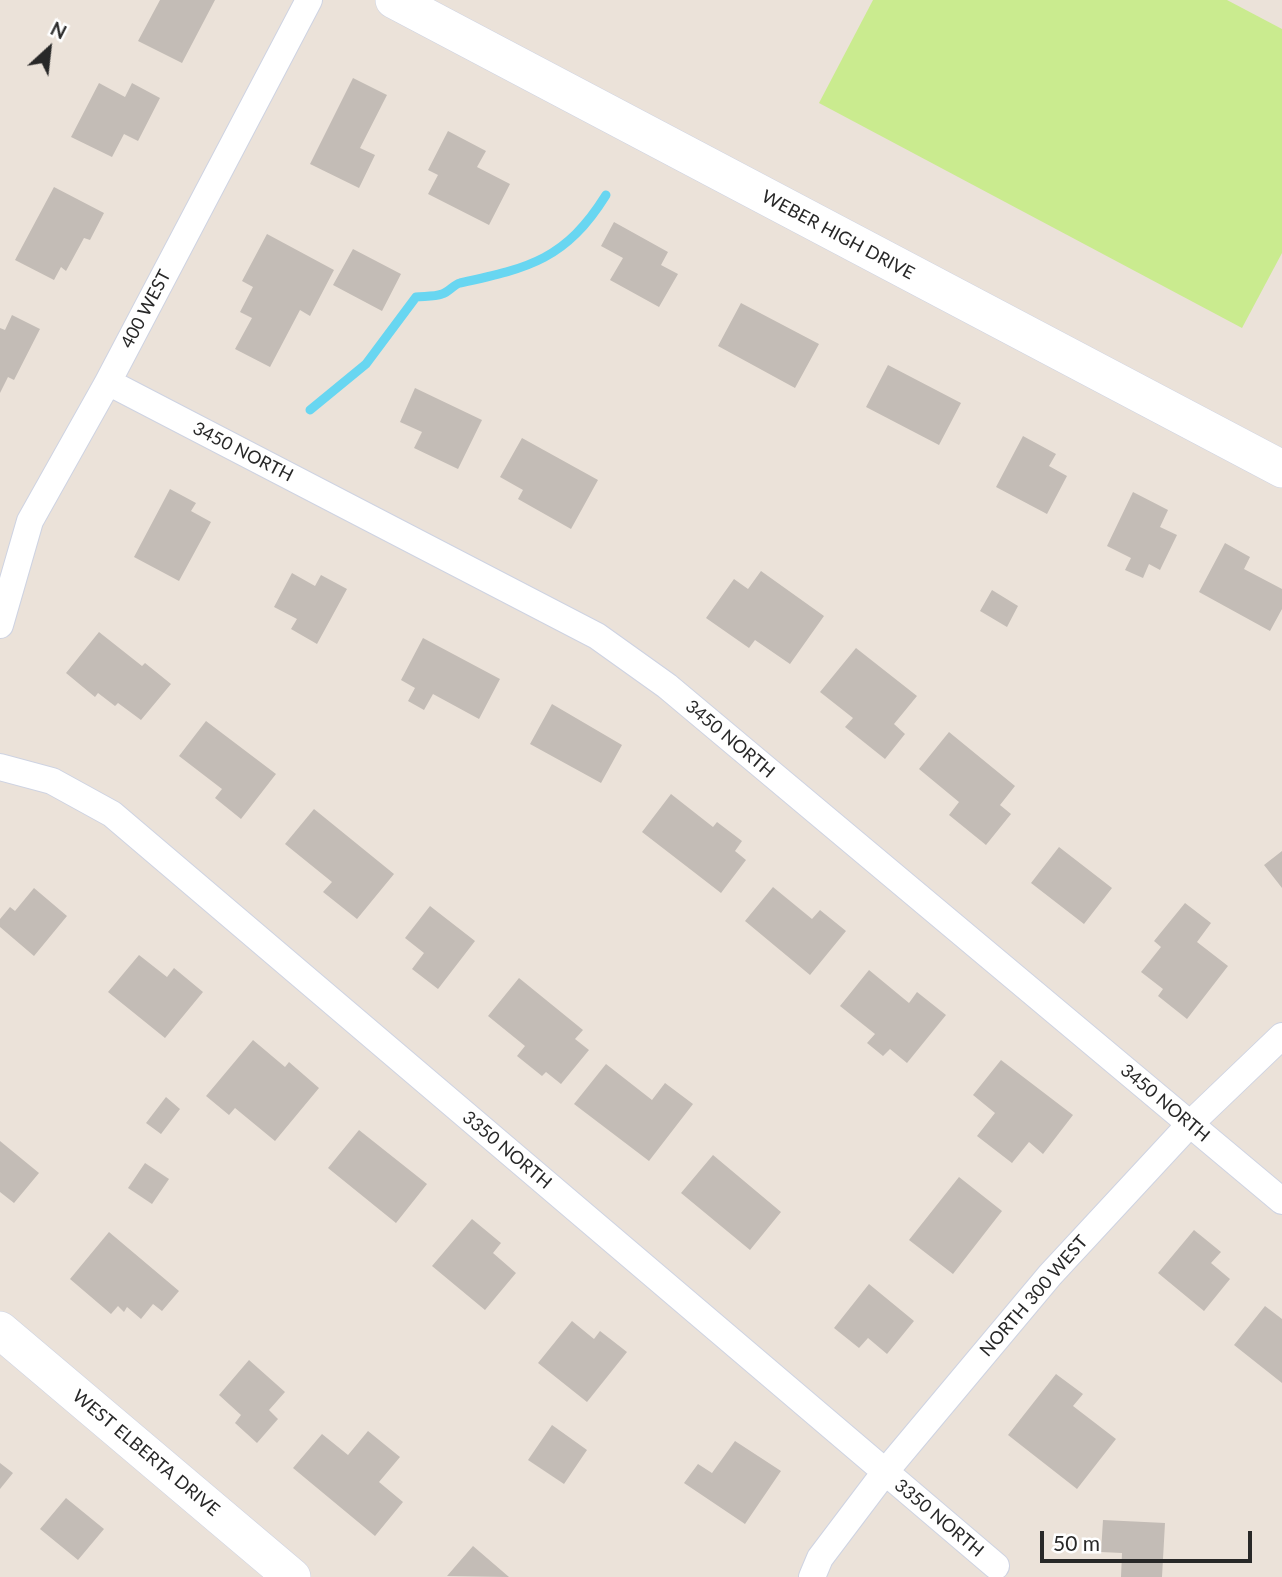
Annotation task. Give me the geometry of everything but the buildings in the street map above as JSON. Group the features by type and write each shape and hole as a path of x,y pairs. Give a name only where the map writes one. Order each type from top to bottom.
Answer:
{"street":[{"name":"400 WEST","path":"0,625 30,521 108,382 309,0"},
{"name":"WEBER HIGH DRIVE","path":"394,0 1282,469"},
{"name":"3450 NORTH","path":"108,382 597,636 667,686 1282,1201"},
{"name":"3350 NORTH","path":"0,767 52,781 112,814 996,1566"},
{"name":"NORTH 300 WEST","path":"812,1577 820,1558 886,1472 1050,1275 1190,1124 1282,1036"},
{"name":"WEST ELBERTA DRIVE","path":"0,1330 292,1577"}],"green space":[{"path":"873,0 1227,0 1282,29 1282,253 1242,328 819,103"}],"waterway":[{"path":"310,410 366,364 416,297 442,294 460,283 507,272 544,257 576,234 606,195"}]}
